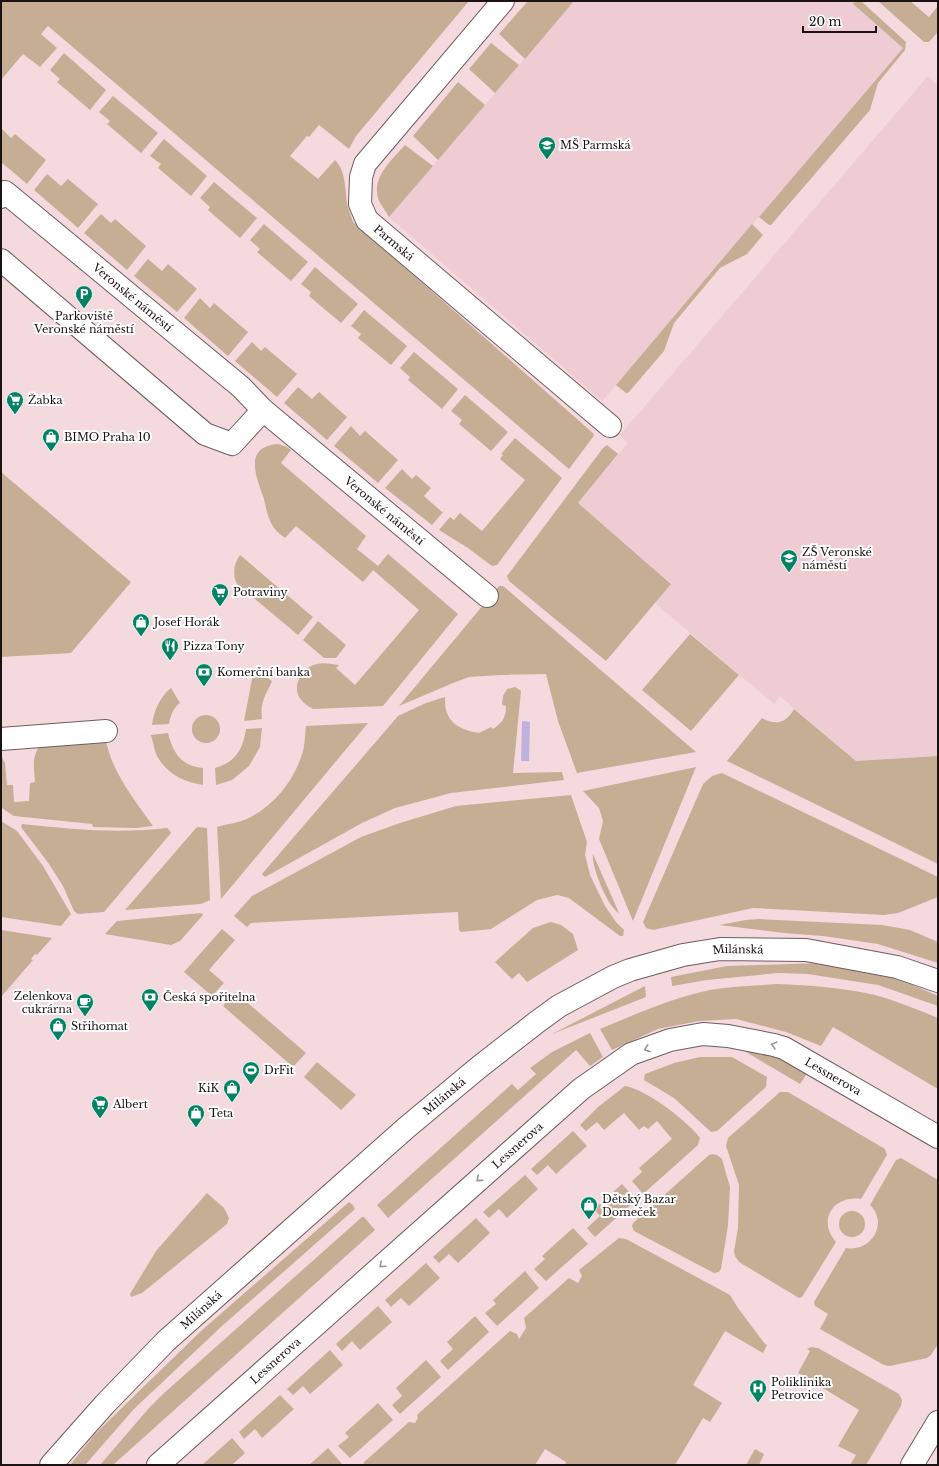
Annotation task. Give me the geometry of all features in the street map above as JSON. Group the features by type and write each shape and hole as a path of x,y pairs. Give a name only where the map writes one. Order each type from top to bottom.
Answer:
{"street":[{"name":"Parmská","path":"503,1 365,164 361,177 360,204 367,220 610,426"},
{"name":"Veronské náměstí","path":"1,197 5,192 241,387 263,410 487,596"},
{"path":"1,260 205,434 232,444 263,410"},
{"path":"1,739 106,731"},
{"name":"Milánská","path":"51,1465 105,1404 166,1341 406,1128 478,1068 559,1006 613,977 630,970 683,955 720,948 806,950 897,966 938,981"},
{"name":"Lessnerova","path":"158,1465 581,1089 632,1054 670,1040 696,1035 728,1036 774,1045 784,1048 809,1062 938,1137"},
{"path":"912,1465 938,1422"}],"shaded area":[{"path":"1,1 469,1 356,136 349,149 319,125 309,137 307,136 290,156 318,179 335,160 339,164 343,175 347,205 353,222 594,434 569,469 48,26 41,34 57,48 40,67 23,54 1,80"},
{"path":"528,1 574,1 525,59 499,34"},
{"path":"574,1 850,1 903,48 602,401 389,217"},
{"path":"861,1 906,42 905,50 878,83 870,110 771,225 769,225 759,217 903,48 852,3"},
{"path":"878,1 910,1 929,17 938,6 938,32 929,42 924,42"},
{"path":"491,43 519,65 495,93 469,69"},
{"path":"64,53 106,90 90,110 57,82 60,79 50,70"},
{"path":"928,76 938,85 938,756 856,761 780,696 774,704 655,603 671,583 578,503 628,443 620,435"},
{"path":"458,82 485,105 438,160 413,136"},
{"path":"113,96 158,133 141,153 107,124 110,121 99,112"},
{"path":"1,128 11,138 15,134 46,160 27,184 1,162"},
{"path":"164,139 207,176 191,196 158,168 161,164 150,156"},
{"path":"405,145 433,166 389,217 379,201 377,185 384,170"},
{"path":"47,174 61,186 68,179 98,204 78,228 34,190"},
{"path":"214,182 257,218 240,238 208,210 210,207 200,198"},
{"path":"101,214 111,223 115,219 146,246 127,270 84,233"},
{"path":"264,224 308,262 291,281 257,252 260,249 250,240"},
{"path":"752,224 763,235 747,254 720,268 674,323 664,351 628,393 626,393 616,385"},
{"path":"148,259 162,271 168,264 197,289 177,312 134,276"},
{"path":"315,267 358,304 341,323 309,296 311,292 301,284"},
{"path":"200,298 210,308 214,303 248,332 228,356 184,318"},
{"path":"364,310 407,346 391,365 358,338 361,334 351,326"},
{"path":"252,342 261,351 265,347 297,374 277,397 235,361"},
{"path":"414,352 458,389 442,409 408,380 410,377 400,368"},
{"path":"298,387 312,399 319,392 347,417 327,440 284,403"},
{"path":"465,395 508,432 491,451 459,424 462,420 451,411"},
{"path":"351,426 360,436 365,431 398,460 378,483 334,446"},
{"path":"515,438 562,478 497,565 492,566 468,548 439,530 450,517 454,520 460,513 482,531 525,480 500,459 503,455 501,454"},
{"path":"278,444 291,450 281,463 366,536 357,549 378,566 388,554 458,614 383,706 313,709 304,703 299,697 297,687 300,676 312,665 320,663 339,665 336,668 355,685 419,610 373,570 363,582 296,526 285,538 275,529 270,521 258,482 255,465 256,457 260,451 267,446"},
{"path":"607,445 618,454 578,503 671,584 606,661 509,581 507,576 603,448"},
{"path":"402,469 412,479 416,475 431,488 424,496 442,512 444,511 432,525 385,488"},
{"path":"1,472 131,582 71,653 1,657"},
{"path":"240,555 313,617 298,635 237,584 234,569"},
{"path":"499,586 503,586 696,752 577,773 558,721 546,674 469,677 399,706"},
{"path":"318,621 346,645 336,658 324,658 303,640"},
{"path":"690,634 739,675 691,731 642,690"},
{"path":"255,673 259,673 272,681 263,703 262,719 244,721 252,679"},
{"path":"515,687 521,691 513,773 562,772 564,780 451,793 395,808 362,823 265,877 262,874 398,716 426,703 445,697 447,713 454,723 465,729 479,733 491,727 493,729 499,725 506,710 506,706 502,705 503,696 507,689"},
{"path":"171,688 180,703 173,712 169,724 152,725 158,704"},
{"path":"794,709 856,761 938,756 938,864 727,761 762,718 772,722 780,722 788,717"},
{"path":"206,715 216,719 220,729 216,739 206,743 196,739 192,729 196,719"},
{"path":"522,721 530,722 529,761 521,761"},
{"path":"368,723 221,899 217,827 240,822 257,814 282,791 295,772 299,762 304,748 306,726"},
{"path":"262,728 260,747 249,766 232,780 216,785 215,768 228,762 237,754 243,743 246,729"},
{"path":"168,733 172,747 179,757 195,767 203,768 203,785 189,782 177,776 166,768 161,762 156,754 151,735"},
{"path":"106,741 109,753 125,786 153,826 136,828 93,827 92,824 14,816 2,808 1,755 5,763 7,785 13,785 14,802 29,801 30,783 35,782 34,766 36,752 42,743"},
{"path":"696,767 633,921 599,839 603,821 599,808 583,791"},
{"path":"722,773 938,877 938,897 898,913 884,915 753,908 653,930 646,928 643,922 703,784 712,776"},
{"path":"571,795 587,842 585,855 590,875 605,906 616,922 624,930 623,936 620,936 569,898 557,895 537,900 491,929 461,932 459,930 458,912 251,923 247,927 234,916 252,896 361,837 400,823 456,806"},
{"path":"1,821 17,831 43,866 71,914 61,926 1,917"},
{"path":"22,824 113,831 167,828 171,833 104,912 78,914 74,911 63,886 49,864 21,827"},
{"path":"197,827 207,828 210,900 201,904 125,910"},
{"path":"593,854 619,913 615,910 605,895 597,877"},
{"path":"201,913 203,915 180,941 171,945 105,934 117,921"},
{"path":"759,919 882,925 910,930 938,942 938,963 878,944 823,936 719,925"},
{"path":"551,922 561,925 573,934 578,950 527,982 519,973 512,979 495,962 533,928"},
{"path":"222,929 235,940 209,970 224,983 212,996 184,972"},
{"path":"1,930 52,938 37,955 35,954 31,959 33,960 1,997"},
{"path":"821,963 897,978 938,996 938,1006 878,985 808,974 778,973 707,980 672,986 671,977 727,966"},
{"path":"777,984 826,987 875,995 938,1018 938,1089 833,1027 821,1046 786,1032 736,1019 699,1021 658,1029 612,1050 600,1029 654,1007 696,993 727,988"},
{"path":"645,986 646,997 552,1034"},
{"path":"235,992 306,1053 293,1067 223,1006"},
{"path":"590,1033 603,1057 590,1066 576,1050 388,1218 377,1205 512,1084 518,1090 536,1074 530,1068 552,1052"},
{"path":"736,1046 790,1060 810,1069 800,1084"},
{"path":"700,1057 732,1057 767,1077 766,1087 717,1131 711,1132 674,1098 644,1080 645,1074 674,1063"},
{"path":"317,1062 356,1095 341,1110 304,1077"},
{"path":"625,1086 643,1093 666,1107 686,1123 700,1138 698,1145 643,1194 632,1181 642,1172 639,1168 672,1139 657,1121 648,1129 644,1126 639,1130 624,1113 604,1130 597,1122 586,1131 580,1125 598,1107"},
{"path":"780,1092 788,1092 885,1149 887,1155 861,1199 843,1201 836,1205 831,1211 828,1218 828,1226 830,1234 836,1242 802,1297 799,1298 739,1262 734,1251 738,1228 739,1185 726,1146 728,1138"},
{"path":"573,1131 587,1146 556,1174 548,1165 537,1175 531,1169"},
{"path":"713,1154 722,1159 730,1187 728,1225 721,1269 719,1272 714,1273 634,1231 632,1226 633,1223 709,1155"},
{"path":"901,1158 938,1180 938,1344 931,1355 927,1358 890,1366 884,1365 820,1329 828,1314 815,1306 814,1302 846,1248 863,1246 870,1241 874,1235 878,1220 870,1205 896,1160"},
{"path":"525,1175 538,1189 507,1218 499,1209 489,1218 483,1212"},
{"path":"622,1184 636,1200 595,1237 587,1228 600,1216 594,1209"},
{"path":"207,1193 224,1208 229,1218 227,1224 142,1293 131,1297 130,1294 156,1251"},
{"path":"349,1202 355,1209 222,1326 134,1409 85,1465 70,1465 95,1434 201,1331"},
{"path":"852,1211 861,1215 865,1224 861,1233 852,1237 843,1233 839,1224 843,1215"},
{"path":"362,1217 364,1217 375,1230 113,1465 100,1465 163,1394"},
{"path":"476,1218 490,1233 458,1263 449,1254 439,1263 433,1257"},
{"path":"573,1228 588,1244 546,1281 534,1269 545,1259 542,1256"},
{"path":"619,1238 626,1239 730,1295 738,1308 767,1345 763,1353 725,1331 693,1385 722,1403 710,1422 703,1418 675,1465 565,1465 566,1462 545,1449 535,1465 366,1465 363,1463 409,1422 415,1423 418,1418 417,1415 510,1331 517,1334 519,1339 526,1328 524,1318 569,1278 578,1283 582,1276 579,1270"},
{"path":"426,1263 440,1278 409,1306 401,1298 391,1307 385,1300"},
{"path":"525,1271 539,1288 497,1326 485,1313 496,1304 493,1300"},
{"path":"378,1306 392,1322 360,1350 352,1341 342,1351 336,1344"},
{"path":"475,1316 489,1332 448,1370 440,1361 453,1349 447,1342"},
{"path":"811,1347 818,1348 899,1394 902,1400 901,1406 866,1465 850,1465 856,1455 838,1446 859,1410 798,1373 810,1351 807,1349"},
{"path":"330,1350 343,1365 310,1394 303,1386 293,1395 287,1389"},
{"path":"426,1360 441,1377 400,1414 392,1405 402,1396 396,1388"},
{"path":"280,1395 294,1409 262,1438 255,1429 244,1439 239,1432"},
{"path":"378,1403 393,1420 350,1458 338,1446 349,1437 345,1433"},
{"path":"232,1438 245,1453 232,1465 202,1465"},
{"path":"328,1448 343,1465 309,1465"},
{"path":"755,1449 764,1454 759,1465 746,1465"}],"place":[{"name":"MŠ Parmská","path":"547,160"},
{"name":"Parkoviště Veronské náměstí","path":"84,309"},
{"name":"Žabka","path":"15,415"},
{"name":"BIMO Praha 10","path":"51,452"},
{"name":"ZŠ Veronské náměstí","path":"789,573"},
{"name":"Potraviny","path":"220,607"},
{"name":"Josef Horák","path":"141,637"},
{"name":"Pizza Tony","path":"170,661"},
{"name":"Komerční banka","path":"204,687"},
{"name":"Česká spořitelna","path":"150,1012"},
{"name":"Zelenkova cukrárna","path":"85,1017"},
{"name":"Střihomat","path":"58,1041"},
{"name":"DrFit","path":"251,1085"},
{"name":"KiK","path":"232,1103"},
{"name":"Albert","path":"100,1119"},
{"name":"Teta","path":"196,1128"},
{"name":"Dětský Bazar Domeček","path":"589,1220"},
{"name":"Poliklinika Petrovice","path":"758,1403"}]}
